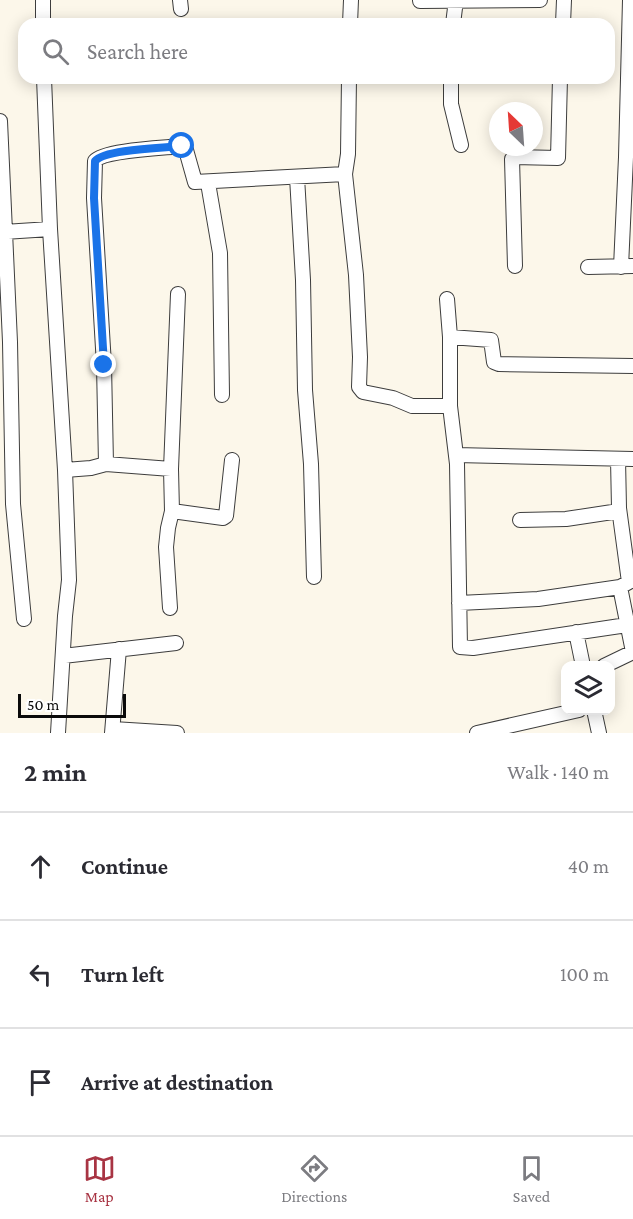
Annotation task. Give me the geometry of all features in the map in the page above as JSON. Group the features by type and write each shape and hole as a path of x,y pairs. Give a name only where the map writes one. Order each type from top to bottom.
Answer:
{"street":[{"path":"43,0 43,18"},
{"path":"350,18 351,0"},
{"path":"454,18 456,0"},
{"path":"420,1 540,0"},
{"path":"563,18 564,0"},
{"path":"588,267 627,266 626,158 630,0"},
{"path":"44,84 50,229 66,470 69,580 58,733"},
{"path":"349,84 348,154 345,174 356,275 360,357 359,387 363,392 393,398 412,406 450,406"},
{"path":"451,84 451,104 461,145"},
{"path":"515,266 512,159 514,157 558,158 560,84"},
{"path":"0,121 10,342 13,504 24,619"},
{"path":"106,464 104,354 94,198 95,161 98,156 182,146 186,150 195,182 208,183 345,174"},
{"path":"297,177 303,280 305,390 311,464 314,577"},
{"path":"208,183 220,253 222,395"},
{"path":"4,232 50,229"},
{"path":"170,608 166,547 172,512 171,469 178,294"},
{"path":"447,299 450,337 450,406 456,455 460,647 474,648 627,625"},
{"path":"450,337 491,340 494,362 499,364 633,366"},
{"path":"456,455 633,459"},
{"path":"459,603 538,599 620,587 629,582 619,512 618,459"},
{"path":"172,512 223,518 226,516 232,460"},
{"path":"66,470 106,464 171,469"},
{"path":"520,520 566,519 619,512"},
{"path":"614,661 633,652 620,587"},
{"path":"576,633 582,661"},
{"path":"63,656 176,643"},
{"path":"119,649 112,731 177,733"},
{"path":"477,733 561,715"},
{"path":"595,715 599,733"}],"route":[{"path":"104,365 100,267 94,198 95,161 98,156 182,146"}]}
